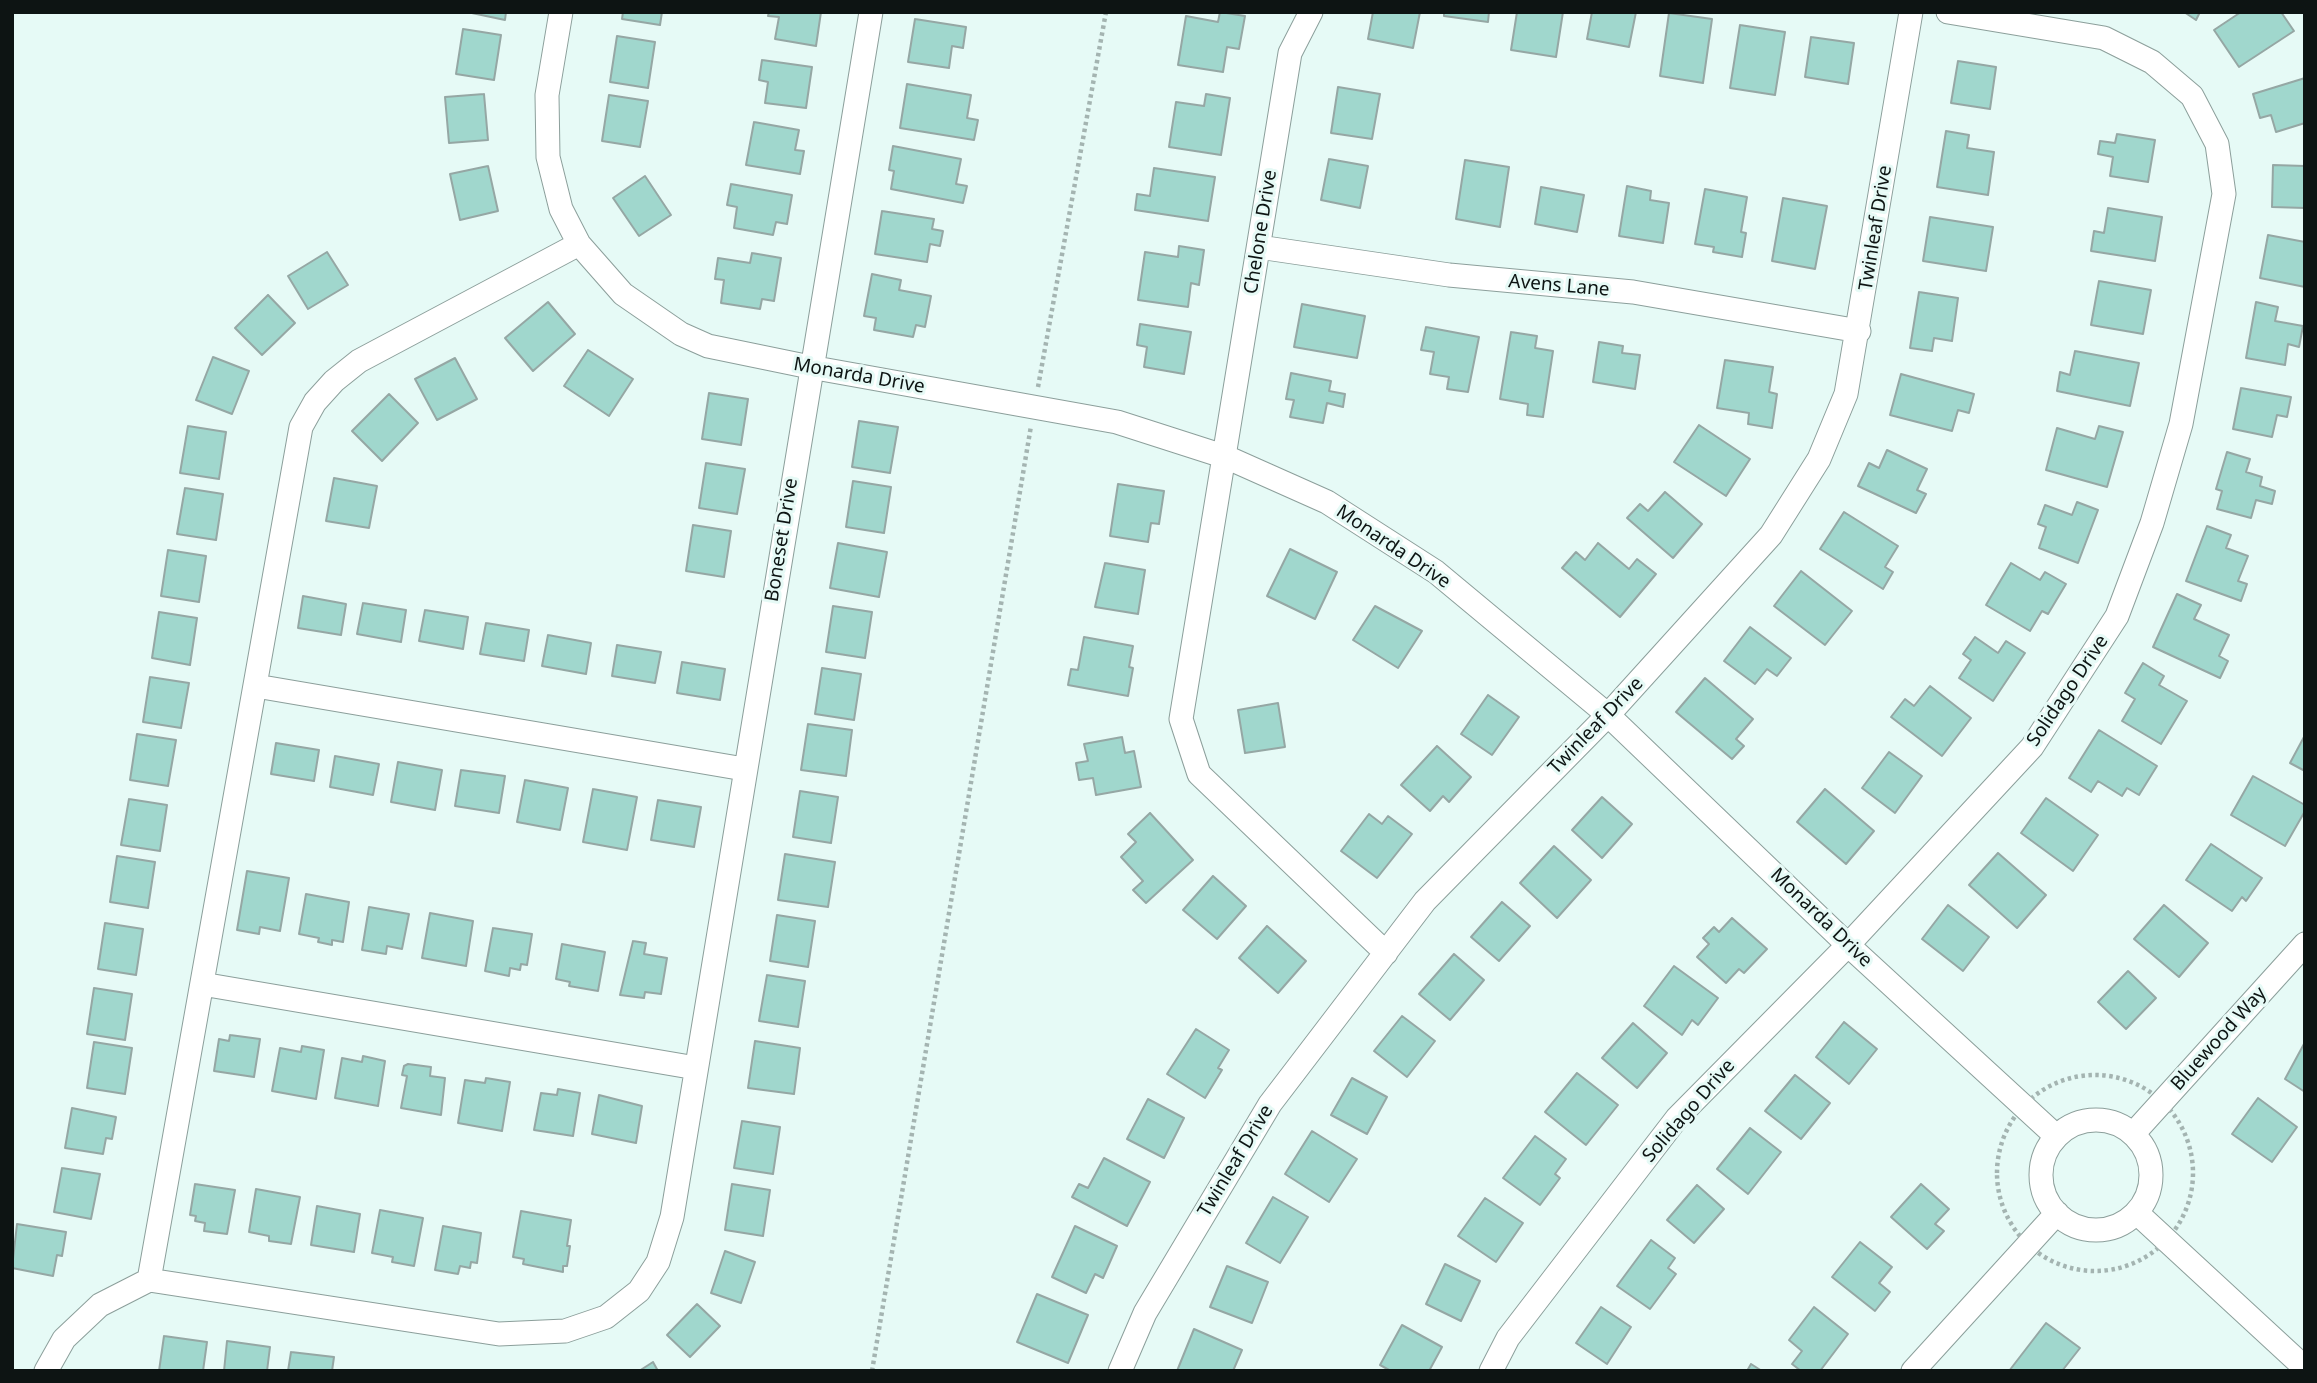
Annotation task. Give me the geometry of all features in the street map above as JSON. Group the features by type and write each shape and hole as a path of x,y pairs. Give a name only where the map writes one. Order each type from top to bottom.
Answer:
{"street":[{"name":"Monarda Drive","path":"561,12 547,95 548,158 561,209 579,244 624,294 681,334 708,346 1117,422 1226,457 1327,502 1436,572 1608,715 1848,945 2056,1136"},
{"name":"Boneset Drive","path":"149,1280 499,1334 565,1331 606,1317 639,1291 658,1262 671,1217 871,12"},
{"name":"Chelone Drive","path":"1311,12 1290,54 1181,719 1199,774 1386,953"},
{"name":"Twinleaf Drive","path":"1120,1371 1145,1313 1270,1104 1425,901 1608,715 1771,535 1819,459 1846,394 1859,331 1911,12"},
{"name":"Solidago Drive","path":"1491,1371 1508,1338 1678,1118 1848,945 2032,747 2118,616 2152,523 2180,424 2224,194 2217,144 2192,96 2152,62 2104,38 1948,12"},
{"path":"46,1371 64,1339 100,1305 149,1280 301,427 315,402 334,381 359,361 579,244"},
{"name":"Avens Lane","path":"1259,247 1449,275 1633,292 1859,331"},
{"path":"256,686 744,769"},
{"name":"Bluewood Way","path":"2133,1134 2305,944"},
{"path":"202,984 696,1068"},
{"path":"2089,1119 2108,1121 2133,1134 2150,1158 2152,1178 2148,1197 2137,1213 2123,1224 2105,1230 2085,1230 2067,1223 2043,1191 2040,1172 2045,1153 2056,1136 2070,1125 2089,1119"},
{"path":"1913,1371 2057,1213"},
{"path":"2137,1213 2305,1368"}],"path":[{"path":"872,1371 1034,407 1106,12"},
{"path":"2102,1075 2124,1079 2162,1102 2179,1121 2189,1145 2194,1170 2187,1208 2167,1241 2147,1257 2124,1268 2098,1272 2073,1269 2048,1261 2027,1246 2002,1209 1996,1177 2000,1144 2009,1124 2022,1106 2039,1091 2059,1081 2102,1075"}],"building":[{"path":"467,12 506,12 505,20"},
{"path":"623,12 662,12 660,25 622,19"},
{"path":"769,12 821,12 816,46 775,39 779,17 768,16"},
{"path":"1220,12 1245,16 1239,49 1227,47 1223,72 1178,65 1186,16 1218,22"},
{"path":"1373,12 1420,12 1413,48 1368,39"},
{"path":"1444,12 1489,12 1488,22 1444,16"},
{"path":"1517,12 1563,12 1556,57 1511,50"},
{"path":"1592,12 1636,12 1629,47 1587,39"},
{"path":"2184,12 2200,12 2196,20"},
{"path":"2241,12 2281,12 2294,31 2239,67 2214,30"},
{"path":"1669,13 1712,19 1703,83 1660,76"},
{"path":"915,19 966,27 963,48 952,46 949,68 908,62"},
{"path":"1740,25 1785,32 1775,95 1730,88"},
{"path":"463,29 501,35 494,80 456,74"},
{"path":"617,36 655,42 648,88 610,82"},
{"path":"1811,37 1854,43 1848,84 1805,77"},
{"path":"762,60 812,67 806,108 765,103 768,82 759,80"},
{"path":"1958,61 1996,67 1990,109 1951,103"},
{"path":"2305,78 2305,123 2276,132 2271,115 2260,118 2253,94"},
{"path":"907,84 971,95 967,118 978,120 974,140 900,128"},
{"path":"1338,87 1380,94 1372,139 1331,133"},
{"path":"484,94 488,140 449,143 445,97"},
{"path":"1206,94 1230,98 1221,155 1169,147 1176,102 1204,106"},
{"path":"609,95 648,101 640,147 602,141"},
{"path":"754,122 799,130 795,150 804,151 800,174 746,165"},
{"path":"1946,131 1969,135 1967,148 1994,152 1988,195 1937,187"},
{"path":"2117,134 2155,140 2148,182 2110,176 2113,157 2098,154 2100,141 2115,143"},
{"path":"893,146 961,159 956,184 967,186 963,203 891,189 894,171 889,170"},
{"path":"1329,159 1368,166 1360,208 1321,200"},
{"path":"1465,160 1509,167 1500,227 1456,219"},
{"path":"2273,165 2305,166 2305,208 2272,207"},
{"path":"488,166 498,211 460,220 450,174"},
{"path":"1154,168 1215,177 1208,221 1135,210 1137,194 1150,196"},
{"path":"645,176 671,215 639,236 613,198"},
{"path":"731,184 792,195 787,224 776,222 773,235 734,228 737,207 727,205"},
{"path":"1627,186 1651,191 1650,200 1669,203 1663,243 1619,236"},
{"path":"1541,187 1584,195 1577,232 1535,224"},
{"path":"1705,189 1747,197 1741,232 1746,233 1742,257 1713,252 1714,247 1695,244"},
{"path":"1783,198 1827,206 1815,269 1772,261"},
{"path":"2108,208 2162,217 2155,261 2091,251 2094,231 2104,233"},
{"path":"882,211 934,219 932,229 943,231 940,246 930,244 927,262 875,254"},
{"path":"1930,217 1993,227 1986,271 1923,261"},
{"path":"2268,235 2305,242 2305,287 2260,278"},
{"path":"1179,246 1204,250 1199,285 1191,283 1188,307 1138,300 1145,252 1178,257"},
{"path":"327,252 348,285 308,309 288,276"},
{"path":"752,253 781,258 774,301 762,299 760,309 721,303 724,280 715,279 718,258 750,263"},
{"path":"872,274 901,280 899,290 931,296 925,327 916,325 913,337 874,330 876,318 864,316"},
{"path":"2099,281 2151,290 2143,334 2091,325"},
{"path":"1919,292 1958,298 1952,341 1934,338 1932,351 1910,348"},
{"path":"268,295 295,323 262,355 235,328"},
{"path":"548,302 575,334 533,371 505,338"},
{"path":"2256,302 2278,307 2275,321 2303,326 2299,347 2288,344 2285,365 2246,358"},
{"path":"1302,304 1365,316 1357,358 1294,347"},
{"path":"1140,324 1191,332 1184,374 1144,367 1147,347 1137,345"},
{"path":"1426,327 1479,337 1468,392 1447,389 1449,377 1430,374 1434,352 1421,350"},
{"path":"1511,332 1537,336 1535,348 1553,351 1543,417 1527,415 1528,404 1500,399"},
{"path":"1599,342 1623,346 1622,353 1640,355 1635,389 1593,382"},
{"path":"588,350 633,379 609,416 564,386"},
{"path":"2075,351 2139,363 2130,406 2057,391 2060,372 2070,375"},
{"path":"213,357 249,371 232,414 196,400"},
{"path":"455,358 477,399 437,420 415,379"},
{"path":"1725,360 1773,367 1769,392 1777,394 1772,428 1748,424 1749,413 1717,408"},
{"path":"1291,373 1331,381 1329,391 1345,394 1343,407 1327,403 1323,423 1290,417 1294,400 1286,399"},
{"path":"1901,374 1974,394 1969,413 1958,410 1952,431 1890,415"},
{"path":"2241,388 2291,397 2287,417 2277,415 2272,437 2233,429"},
{"path":"709,393 748,399 741,445 702,439"},
{"path":"389,394 418,423 382,461 352,431"},
{"path":"859,421 898,427 890,473 852,467"},
{"path":"1699,425 1750,459 1726,496 1674,462"},
{"path":"188,426 226,432 219,479 180,473"},
{"path":"2099,426 2123,432 2107,487 2046,470 2057,428 2095,439"},
{"path":"1887,450 1927,469 1917,490 1926,494 1916,513 1858,486 1869,463 1879,468"},
{"path":"2227,452 2250,459 2246,472 2262,477 2260,486 2275,491 2272,504 2256,500 2251,518 2217,509 2222,491 2216,489"},
{"path":"706,463 745,469 737,514 699,508"},
{"path":"334,478 377,486 369,528 326,521"},
{"path":"853,481 891,487 884,533 846,527"},
{"path":"1118,484 1164,491 1159,524 1151,523 1148,542 1110,536"},
{"path":"185,488 223,494 216,540 177,534"},
{"path":"1665,492 1702,524 1673,558 1627,518 1640,504 1648,511"},
{"path":"2077,502 2098,510 2078,563 2039,548 2046,527 2038,524 2045,505 2072,515"},
{"path":"1844,512 1898,546 1885,567 1893,572 1883,589 1820,549"},
{"path":"693,525 731,531 724,577 686,571"},
{"path":"2207,526 2231,535 2226,548 2248,556 2238,581 2247,584 2241,601 2186,581"},
{"path":"838,543 887,552 879,597 830,588"},
{"path":"1598,543 1629,569 1637,559 1656,574 1620,617 1562,568 1576,552 1585,560"},
{"path":"1290,549 1337,572 1315,619 1267,596"},
{"path":"168,550 206,556 199,602 161,596"},
{"path":"1105,563 1145,570 1138,614 1095,607"},
{"path":"2011,563 2040,580 2045,572 2066,584 2048,614 2042,611 2030,631 1986,605"},
{"path":"1801,571 1852,611 1825,645 1774,606"},
{"path":"2177,594 2201,605 2194,619 2229,635 2219,656 2228,661 2220,678 2153,647"},
{"path":"303,596 346,604 341,635 298,628"},
{"path":"363,603 406,610 401,642 357,634"},
{"path":"833,606 872,612 865,658 826,652"},
{"path":"1375,606 1422,631 1398,668 1353,640"},
{"path":"425,610 468,617 463,649 419,641"},
{"path":"159,612 197,618 190,665 152,658"},
{"path":"486,623 529,630 524,661 480,654"},
{"path":"1750,627 1791,658 1777,676 1767,669 1755,684 1724,661"},
{"path":"548,635 591,643 586,674 542,666"},
{"path":"1084,637 1133,646 1129,667 1133,668 1128,696 1068,685 1071,669 1078,670"},
{"path":"1975,637 1998,653 2006,641 2025,653 1993,701 1959,678 1971,660 1963,654"},
{"path":"617,645 661,652 655,683 612,676"},
{"path":"682,662 725,669 720,700 677,693"},
{"path":"2143,663 2164,676 2159,685 2187,701 2161,744 2122,721 2135,699 2125,693"},
{"path":"822,668 861,674 854,720 815,714"},
{"path":"150,677 189,683 181,728 143,722"},
{"path":"1705,678 1753,719 1736,739 1744,746 1732,759 1676,712"},
{"path":"1930,686 1971,718 1942,756 1891,717 1905,699 1914,706"},
{"path":"1488,695 1519,717 1492,755 1461,734"},
{"path":"1278,703 1285,747 1245,753 1238,710"},
{"path":"808,724 852,730 846,776 801,770"},
{"path":"2099,730 2157,766 2139,795 2127,788 2122,796 2098,781 2091,792 2069,778"},
{"path":"137,734 176,740 168,786 130,780"},
{"path":"2305,735 2305,771 2290,763"},
{"path":"1122,737 1125,753 1134,751 1141,787 1096,795 1093,778 1079,780 1076,763 1088,761 1084,744"},
{"path":"276,743 319,750 314,781 271,774"},
{"path":"1437,746 1471,777 1449,802 1443,796 1430,811 1401,785"},
{"path":"1889,752 1922,776 1895,813 1862,788"},
{"path":"335,756 379,764 373,795 330,787"},
{"path":"398,762 442,770 435,810 391,802"},
{"path":"461,770 505,776 499,813 455,806"},
{"path":"2253,776 2305,805 2305,811 2285,846 2231,815"},
{"path":"525,780 568,788 560,830 517,822"},
{"path":"593,789 637,797 627,850 583,842"},
{"path":"1825,789 1874,831 1846,864 1797,822"},
{"path":"800,791 838,797 831,843 793,837"},
{"path":"1602,797 1632,824 1602,858 1572,830"},
{"path":"2046,798 2098,835 2073,871 2021,833"},
{"path":"129,799 167,805 160,851 121,845"},
{"path":"658,800 701,807 694,847 651,840"},
{"path":"1150,813 1193,860 1146,903 1133,890 1143,881 1121,857 1136,842 1128,834"},
{"path":"1369,814 1382,824 1388,816 1412,834 1377,878 1341,851"},
{"path":"2211,844 2262,878 2246,901 2242,897 2232,911 2186,880"},
{"path":"1554,846 1591,880 1557,918 1520,883"},
{"path":"1998,853 2046,895 2017,928 1969,885"},
{"path":"785,854 835,862 828,907 778,900"},
{"path":"117,856 155,862 148,908 110,902"},
{"path":"247,871 289,878 280,931 260,927 259,934 237,930"},
{"path":"1213,876 1246,906 1217,939 1183,910"},
{"path":"306,894 349,902 343,942 332,940 332,945 318,942 319,938 299,934"},
{"path":"1502,902 1530,926 1499,961 1471,937"},
{"path":"1948,905 1989,937 1963,971 1922,939"},
{"path":"2164,905 2208,943 2179,977 2134,939"},
{"path":"369,907 409,914 402,949 387,946 386,954 362,950"},
{"path":"430,913 473,921 466,966 422,958"},
{"path":"777,915 815,921 808,967 770,961"},
{"path":"1732,918 1767,949 1744,973 1739,969 1726,983 1697,957 1709,944 1703,938 1714,927 1719,932"},
{"path":"105,923 143,929 136,975 98,969"},
{"path":"1267,926 1306,961 1278,993 1239,958"},
{"path":"493,928 532,934 527,965 521,964 520,970 510,968 509,976 485,971"},
{"path":"633,941 646,943 644,954 667,958 661,994 645,992 644,998 620,995"},
{"path":"562,944 605,952 598,991 569,986 570,982 556,979"},
{"path":"1454,954 1484,980 1450,1020 1419,994"},
{"path":"1674,966 1718,998 1698,1025 1692,1020 1682,1035 1644,1006"},
{"path":"2128,971 2156,998 2126,1029 2098,1002"},
{"path":"767,975 805,981 798,1027 759,1021"},
{"path":"94,988 132,994 125,1040 87,1034"},
{"path":"1402,1016 1435,1041 1407,1077 1374,1051"},
{"path":"1844,1022 1877,1049 1849,1084 1816,1057"},
{"path":"1633,1023 1667,1053 1637,1088 1602,1058"},
{"path":"1196,1029 1229,1050 1218,1068 1222,1070 1205,1098 1167,1074"},
{"path":"230,1035 260,1039 254,1077 214,1071 219,1039 229,1041"},
{"path":"755,1041 800,1048 794,1094 748,1088"},
{"path":"94,1042 132,1048 125,1094 87,1088"},
{"path":"2305,1042 2305,1092 2285,1079"},
{"path":"302,1046 324,1050 316,1099 272,1091 280,1048 301,1052"},
{"path":"363,1056 385,1061 378,1106 335,1098 342,1058 362,1062"},
{"path":"408,1064 431,1067 430,1076 445,1078 441,1115 401,1108 407,1076 402,1075 404,1066"},
{"path":"1577,1073 1618,1105 1586,1145 1545,1112"},
{"path":"1795,1075 1830,1103 1801,1139 1765,1111"},
{"path":"486,1078 510,1082 502,1131 458,1123 465,1080 485,1083"},
{"path":"1352,1078 1387,1097 1367,1134 1331,1115"},
{"path":"558,1089 580,1093 573,1136 534,1130 541,1093 557,1095"},
{"path":"599,1095 642,1106 636,1143 592,1134"},
{"path":"2258,1098 2297,1127 2272,1162 2232,1134"},
{"path":"1148,1099 1184,1118 1164,1158 1127,1139"},
{"path":"72,1108 116,1117 112,1139 106,1138 103,1154 65,1148"},
{"path":"742,1121 780,1127 773,1174 734,1168"},
{"path":"1750,1128 1781,1152 1748,1194 1717,1169"},
{"path":"1312,1131 1357,1159 1329,1202 1285,1174"},
{"path":"1535,1136 1566,1159 1555,1174 1560,1178 1540,1205 1503,1178"},
{"path":"1104,1158 1150,1182 1127,1226 1072,1197 1079,1184 1088,1188"},
{"path":"62,1168 100,1174 91,1219 54,1212"},
{"path":"195,1184 235,1190 227,1234 204,1231 205,1223 195,1221 196,1216 190,1215"},
{"path":"732,1184 770,1190 763,1236 725,1230"},
{"path":"1921,1184 1949,1209 1935,1224 1944,1231 1927,1249 1891,1217"},
{"path":"1697,1185 1724,1209 1694,1243 1667,1220"},
{"path":"256,1189 300,1197 291,1244 269,1241 269,1236 249,1232"},
{"path":"1273,1197 1308,1217 1280,1263 1246,1243"},
{"path":"1485,1198 1523,1223 1496,1262 1458,1236"},
{"path":"317,1206 360,1214 354,1252 311,1245"},
{"path":"380,1210 423,1218 414,1266 392,1262 393,1257 372,1253"},
{"path":"521,1211 571,1220 567,1266 563,1266 563,1272 523,1264 524,1259 513,1257"},
{"path":"17,1224 66,1232 62,1256 57,1255 53,1276 12,1268"},
{"path":"443,1226 481,1233 477,1263 471,1262 470,1268 460,1266 458,1274 435,1270"},
{"path":"1075,1226 1117,1246 1103,1278 1095,1274 1086,1293 1052,1277"},
{"path":"1651,1240 1675,1258 1668,1268 1676,1274 1650,1309 1617,1286"},
{"path":"1860,1242 1892,1267 1879,1283 1890,1292 1875,1311 1832,1277"},
{"path":"725,1251 755,1262 741,1303 711,1293"},
{"path":"1445,1264 1480,1281 1461,1321 1426,1304"},
{"path":"1227,1266 1268,1282 1252,1323 1210,1307"},
{"path":"1037,1294 1088,1315 1068,1363 1017,1342"},
{"path":"697,1304 720,1326 690,1357 667,1335"},
{"path":"1601,1307 1631,1327 1607,1364 1576,1343"},
{"path":"1814,1307 1848,1334 1820,1371 1801,1371 1792,1364 1802,1351 1789,1340"},
{"path":"2046,1323 2080,1348 2062,1371 2009,1371"},
{"path":"1402,1325 1442,1347 1429,1371 1391,1371 1380,1365"},
{"path":"1194,1329 1242,1350 1233,1371 1177,1371"},
{"path":"164,1336 207,1342 203,1371 159,1371"},
{"path":"227,1341 270,1347 267,1371 224,1371"},
{"path":"291,1352 334,1357 332,1371 288,1371"},
{"path":"653,1362 658,1371 639,1371"},
{"path":"1751,1364 1762,1371 1747,1371"}]}
